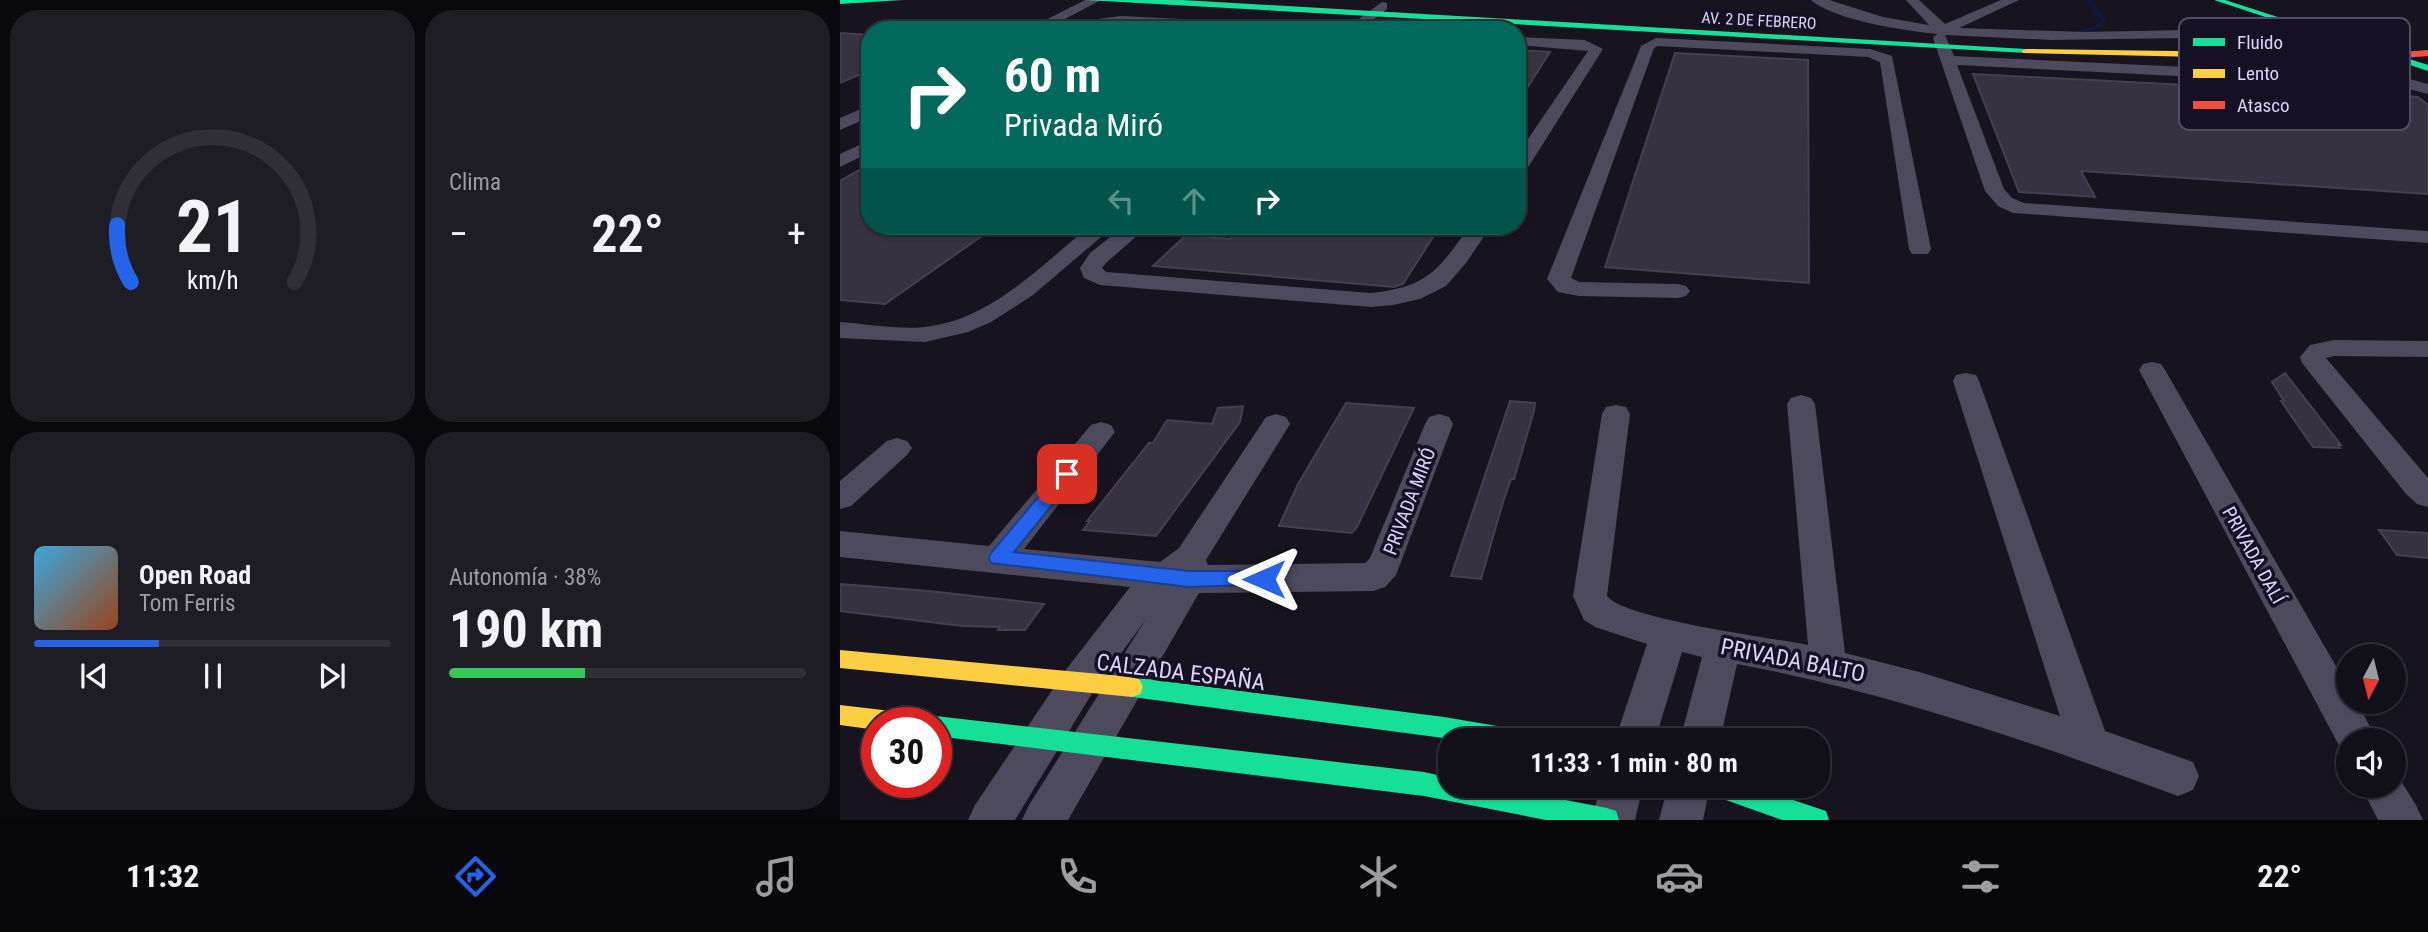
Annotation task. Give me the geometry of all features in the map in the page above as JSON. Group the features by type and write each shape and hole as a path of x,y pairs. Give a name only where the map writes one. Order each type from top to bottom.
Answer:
{"main road":[{"path":"840,2 899,0"},
{"name":"AV. 2 DE FEBRERO","path":"1089,0 1407,11 1673,33 1944,49 2179,54"},
{"name":"AV. 2 DE FEBRERO","path":"1271,0 1377,11"},
{"path":"2218,0 2274,18"},
{"path":"2260,0 2319,18"},
{"name":"AV. 2 DE FEBRERO","path":"1944,49 2179,45"},
{"path":"2410,47 2428,53"},
{"name":"AV. 2 DE FEBRERO","path":"2410,55 2428,53"},
{"path":"2410,62 2428,68"},
{"name":"CALZADA ESPAÑA","path":"840,659 1124,686 1449,728"},
{"path":"840,715 861,717"},
{"path":"952,728 1090,742 1424,784 1607,820"},
{"path":"1752,798 1817,820"}],"street":[{"path":"1052,21 1095,0"},
{"path":"1817,0 1853,16 1939,31 2086,36 2179,34"},
{"path":"1912,0 1939,27 1947,29 2013,0"},
{"path":"1363,21 1377,11"},
{"path":"1394,21 1407,11"},
{"path":"1114,21 1141,21"},
{"path":"1678,291 1579,289 1566,287 1559,279 1648,46 1673,33 1870,53 1887,59 1920,249"},
{"path":"1526,41 1585,44 1596,49 1526,155"},
{"path":"2179,66 1944,49 1996,191 2005,202 2020,209 2428,237"},
{"path":"2410,84 2428,89"},
{"path":"840,125 861,114"},
{"path":"840,161 861,150"},
{"path":"840,330 935,333 961,327 1000,307 1092,235"},
{"path":"1127,235 1098,258 1091,268 1092,274 1100,278 1371,300 1412,295 1432,286 1452,267 1474,235"},
{"path":"2428,349 2333,348 2319,351 2313,357 2323,374 2428,496"},
{"name":"PRIVADA DALÍ","path":"2151,370 2350,728"},
{"path":"1966,381 2090,745"},
{"path":"1801,404 1828,664"},
{"name":"PRIVADA BALTO","path":"1616,414 1590,596 1598,611 1612,619 1669,634 1828,664 1956,698 2178,776"},
{"path":"1044,820 1124,686 1181,571 1276,424"},
{"name":"PRIVADA MIRÓ","path":"840,544 1181,571 1373,577 1384,566 1439,424"},
{"path":"998,558 1101,432"},
{"path":"840,498 897,448"},
{"path":"990,820 1078,683 1144,594 1181,571"},
{"path":"1639,728 1669,634"},
{"path":"1703,728 1723,646"},
{"path":"1613,820 1619,798"},
{"path":"1681,820 1686,798"},
{"path":"2389,798 2401,820"}],"building":[{"path":"840,33 861,34 861,74 840,83"},
{"path":"1526,51 1550,52 1526,90"},
{"path":"1675,53 1808,60 1809,283 1605,267"},
{"path":"1973,74 2179,85 2179,130 2410,130 2410,97 2418,97 2428,105 2428,194 2081,171 2095,197 2019,192"},
{"path":"861,169 861,235 983,235 885,304 840,300 840,181"},
{"path":"1186,235 1230,239 1234,235 1434,235 1403,284 1394,287 1153,266"},
{"path":"2285,373 2341,445 2338,445 2340,448 2313,447 2281,401 2284,401 2272,382"},
{"path":"1510,401 1535,403 1534,411 1514,479 1511,479 1503,502 1481,579 1451,576"},
{"path":"1346,403 1414,408 1357,527 1352,533 1279,526 1298,484"},
{"path":"1243,406 1240,422 1156,536 1083,530 1090,521 1087,521 1149,443 1153,443 1167,420 1212,424 1218,408"},
{"path":"2379,530 2428,533 2428,558 2397,555"},
{"path":"840,584 1044,604 1025,630 998,630 1000,627 962,626 840,611"}],"waterway":[{"path":"2083,32 2097,27 2103,21 2089,0"}],"traffic: fast":[{"path":"840,2 899,0"},
{"path":"1089,0 1162,1 1508,21"},
{"path":"2218,0 2274,18"},
{"path":"1526,22 2026,51"},
{"path":"2410,62 2428,68"},
{"path":"1132,687 1449,728"},
{"path":"952,728 1424,784 1607,820"},
{"path":"1752,798 1817,820"}],"traffic: slow":[{"path":"2026,51 2179,54"},
{"path":"840,659 1132,687"},
{"path":"840,715 861,717"}],"traffic: jam":[{"path":"2410,54 2428,53"}],"route":[{"path":"1067,474 998,558 1189,579 1264,579"}]}
